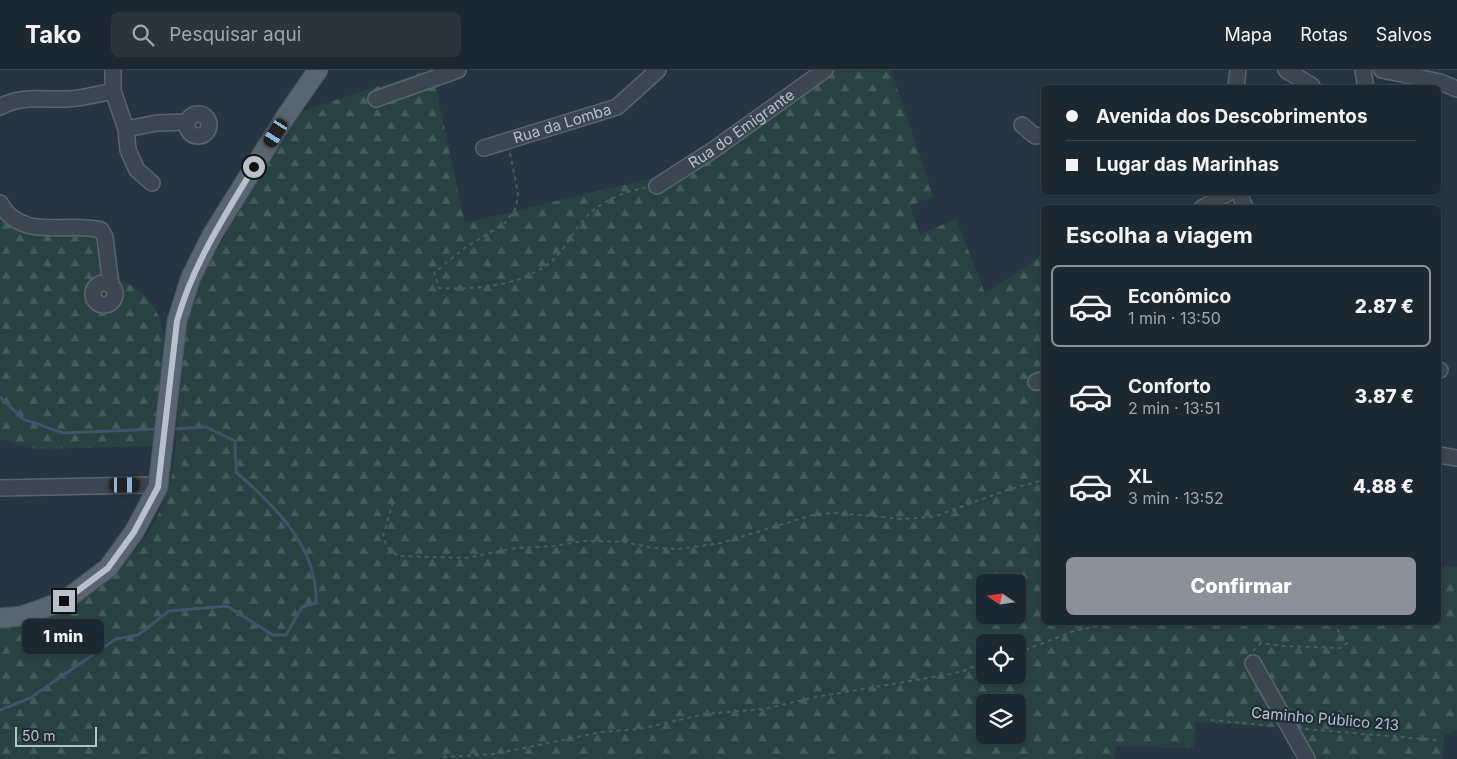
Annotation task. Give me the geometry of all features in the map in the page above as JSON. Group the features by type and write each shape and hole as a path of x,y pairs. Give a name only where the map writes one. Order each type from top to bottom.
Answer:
{"main road":[{"path":"0,618 22,616 64,601 108,568 134,532 158,487 177,321 195,270 212,235 286,116 318,70"}],"street":[{"path":"113,70 113,91 126,129 128,150 137,170 152,183"},
{"path":"376,99 458,70"},
{"name":"Rua da Lomba","path":"484,148 617,107 658,70"},
{"name":"Rua do Emigrante","path":"657,186 712,150 825,70"},
{"path":"1236,85 1238,70"},
{"path":"1286,70 1310,85"},
{"path":"1363,70 1366,85"},
{"path":"1382,70 1440,82 1457,89"},
{"path":"0,106 11,100 31,98 68,99 113,91"},
{"path":"126,129 158,123 188,122"},
{"path":"1022,125 1035,136 1041,135"},
{"path":"1207,205 1225,195"},
{"path":"0,203 17,222 62,230 93,228 101,230 105,237 111,286"},
{"path":"1441,455 1457,458"},
{"path":"0,488 144,485 158,487"},
{"path":"1253,663 1307,759"}],"path":[{"path":"506,141 516,178 518,193 516,208 505,223 463,249 434,273 439,288 468,290 523,278 551,261 585,218 614,197 657,186"},
{"path":"393,502 383,536 387,547 398,556 466,558 516,548 554,546 582,541 625,542 653,548 679,549 721,543 816,514 839,512 901,519 933,517 1007,490 1041,481"},
{"path":"1026,649 1074,631 1103,625"},
{"path":"1253,663 1252,652 1261,642 1282,646 1340,648 1347,643 1334,625"},
{"path":"443,757 494,754 601,732 640,729 705,714 764,709 816,697 954,673 976,665"},
{"name":"Caminho Público 213","path":"1211,720 1437,740"}],"green space":[{"path":"429,70 432,70 465,223 657,177 817,70 891,70 933,196 910,206 920,234 956,219 985,293 1041,256 1041,625 1441,625 1441,566 1457,567 1457,731 1445,735 1442,759 1312,759 1290,728 1196,722 1193,748 1116,746 1115,759 0,759 0,620 113,574 149,533 157,518 171,481 176,442 182,344 194,296 209,263 295,118 305,110"},
{"path":"0,215 80,231 97,237 107,273 137,290 153,305 162,325 164,338 153,446 39,449 25,447 0,439"}],"waterway":[{"path":"0,397 23,419 63,433 158,429"},
{"path":"0,710 30,698 116,639 138,635 169,611 227,606 273,635 286,635 302,607 316,603 315,583 310,564 302,546 279,514 236,472 235,441 206,427 172,429"}],"route":[{"path":"64,601 108,568 134,532 158,487 177,321 183,299 201,255 254,167"}]}
